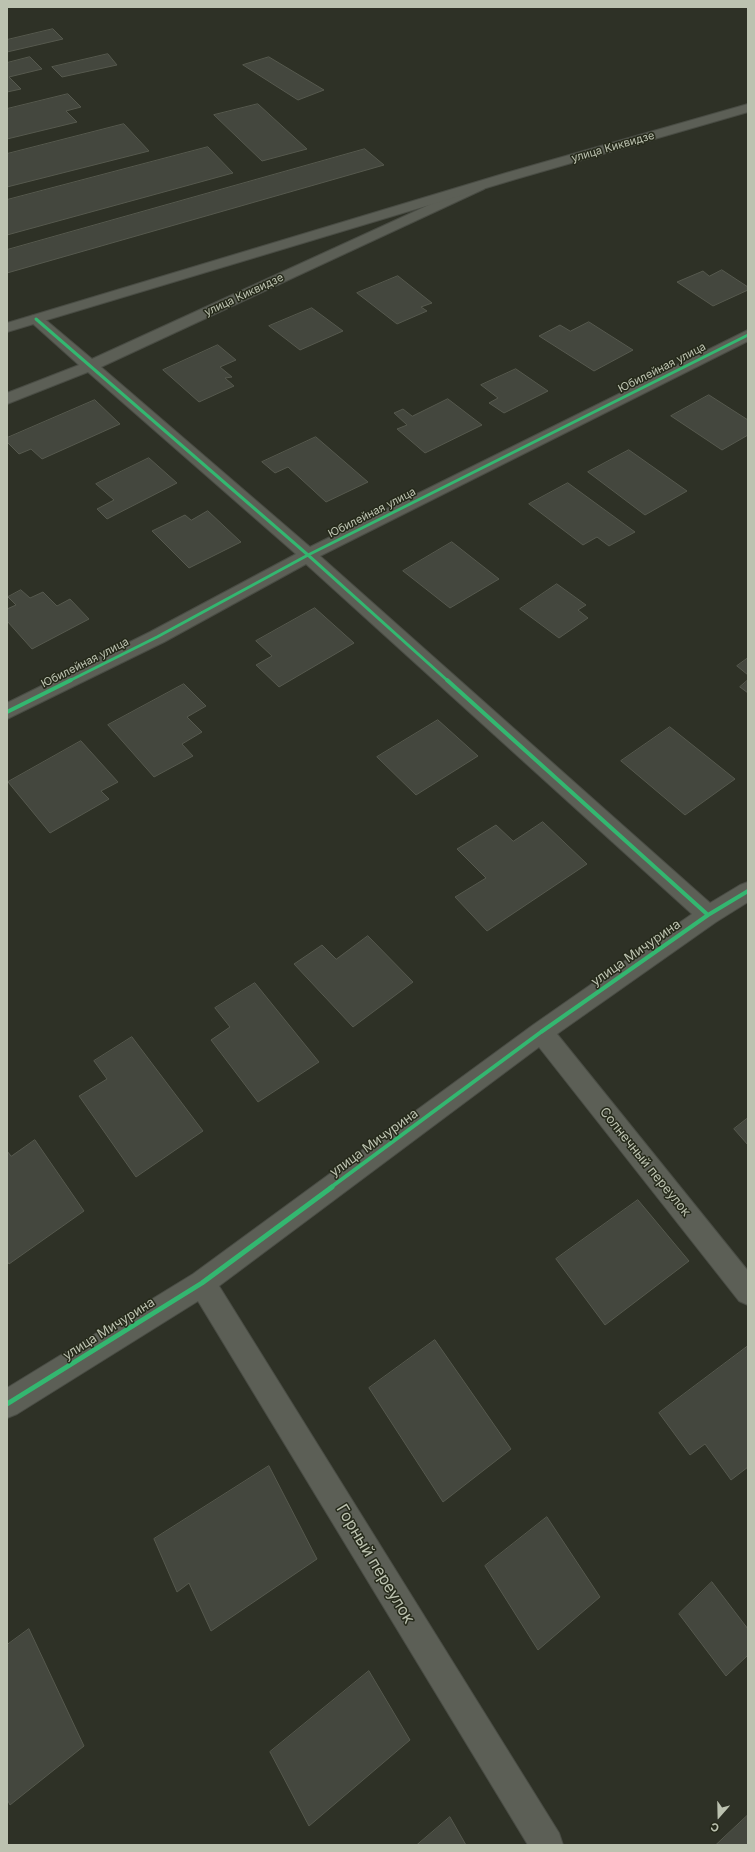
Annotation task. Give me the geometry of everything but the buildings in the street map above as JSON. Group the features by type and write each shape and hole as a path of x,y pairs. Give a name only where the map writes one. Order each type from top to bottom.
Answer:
{"street":[{"name":"улица Киквидзе","path":"7,328 479,186 748,108"},
{"name":"улица Киквидзе","path":"7,399 90,366 479,186"},
{"path":"36,319 308,556 708,915"},
{"name":"Юбилейная улица","path":"7,712 156,637 308,556 748,335"},
{"name":"улица Мичурина","path":"7,1404 202,1282 541,1032 708,915 748,891"},
{"name":"Солнечный переулок","path":"541,1032 748,1292"},
{"name":"Горный переулок","path":"202,1282 547,1845"}],"cycle path":[{"path":"36,319 308,555 708,915"},
{"path":"7,712 157,637 308,555 748,335"},
{"path":"7,1404 202,1283 541,1032 708,915 748,891"}]}
